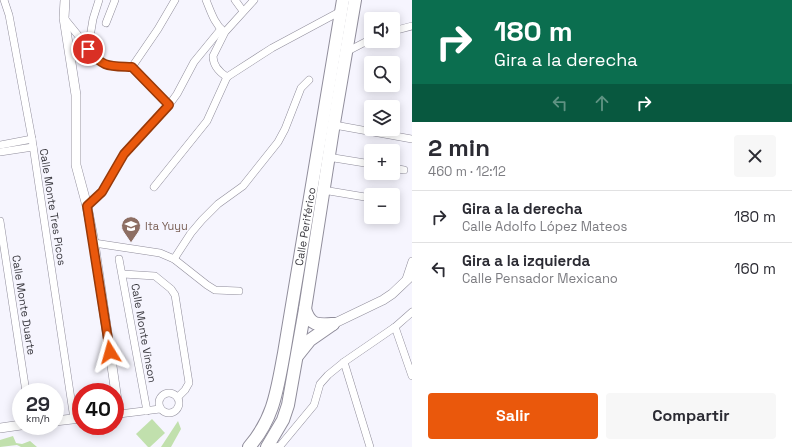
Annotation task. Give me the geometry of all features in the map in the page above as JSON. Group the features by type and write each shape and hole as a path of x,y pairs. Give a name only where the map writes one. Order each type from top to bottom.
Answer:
{"highway":[{"name":"Calle Periférico","path":"268,447 278,431 287,411 305,309 354,0"},
{"name":"Calle Periférico","path":"249,447 262,430 273,406 277,390 342,5"},
{"path":"317,231 324,222 340,126 341,112 337,103"},
{"path":"305,309 308,318 314,324 333,324"},
{"path":"297,356 306,343 333,324"}],"street":[{"name":"Calle Monte Tres Picos","path":"4,0 9,15 33,143 72,383"},
{"path":"65,0 64,18 76,95 76,165 87,206 94,243 113,383"},
{"path":"88,49 93,19 99,0"},
{"path":"106,23 115,0"},
{"path":"132,67 158,29 175,0"},
{"path":"206,0 212,16 223,31"},
{"path":"235,0 243,12"},
{"path":"87,206 102,192 124,154 169,105 177,94 194,62 254,0"},
{"path":"154,187 206,122 227,77 342,5"},
{"path":"64,18 94,57 105,65 132,67 169,105"},
{"path":"400,29 412,26"},
{"path":"223,31 213,56 213,61 221,73 227,77"},
{"path":"346,52 364,43"},
{"path":"174,259 191,233 202,220 218,204 243,186 278,142 285,129 301,88 309,80"},
{"path":"340,126 412,139"},
{"path":"0,145 33,143"},
{"path":"0,152 33,143"},
{"path":"334,158 364,163"},
{"path":"400,169 404,170"},
{"path":"329,192 364,197"},
{"name":"Calle Monte Duarte","path":"0,221 25,383"},
{"path":"94,243 160,253 174,259 215,290 239,291"},
{"name":"Calle Monte Vinson","path":"119,258 147,411"},
{"path":"333,324 383,300 401,287 409,277 412,261"},
{"path":"123,274 155,276 171,288 175,295 189,383 178,397"},
{"path":"276,447 280,446 314,405 320,384 324,379 344,362 395,327 412,312"},
{"path":"395,327 412,376"},
{"path":"344,362 370,447"},
{"path":"124,413 160,409 169,414 176,412 180,403 178,397 172,393 165,394 160,399 160,409"},
{"path":"0,428 12,426"}],"green space":[{"path":"152,419 165,433 150,447 148,447 136,434"},
{"path":"178,421 181,429 171,447 161,447"},
{"path":"13,436 16,443 22,444 30,441 37,447 21,447 17,445 0,447 0,440"}],"place":[{"name":"Ita Yuyu","path":"131,243"}],"route":[{"path":"88,49 94,57 105,65 132,67 169,105 124,154 99,197 87,206 110,352"}]}
